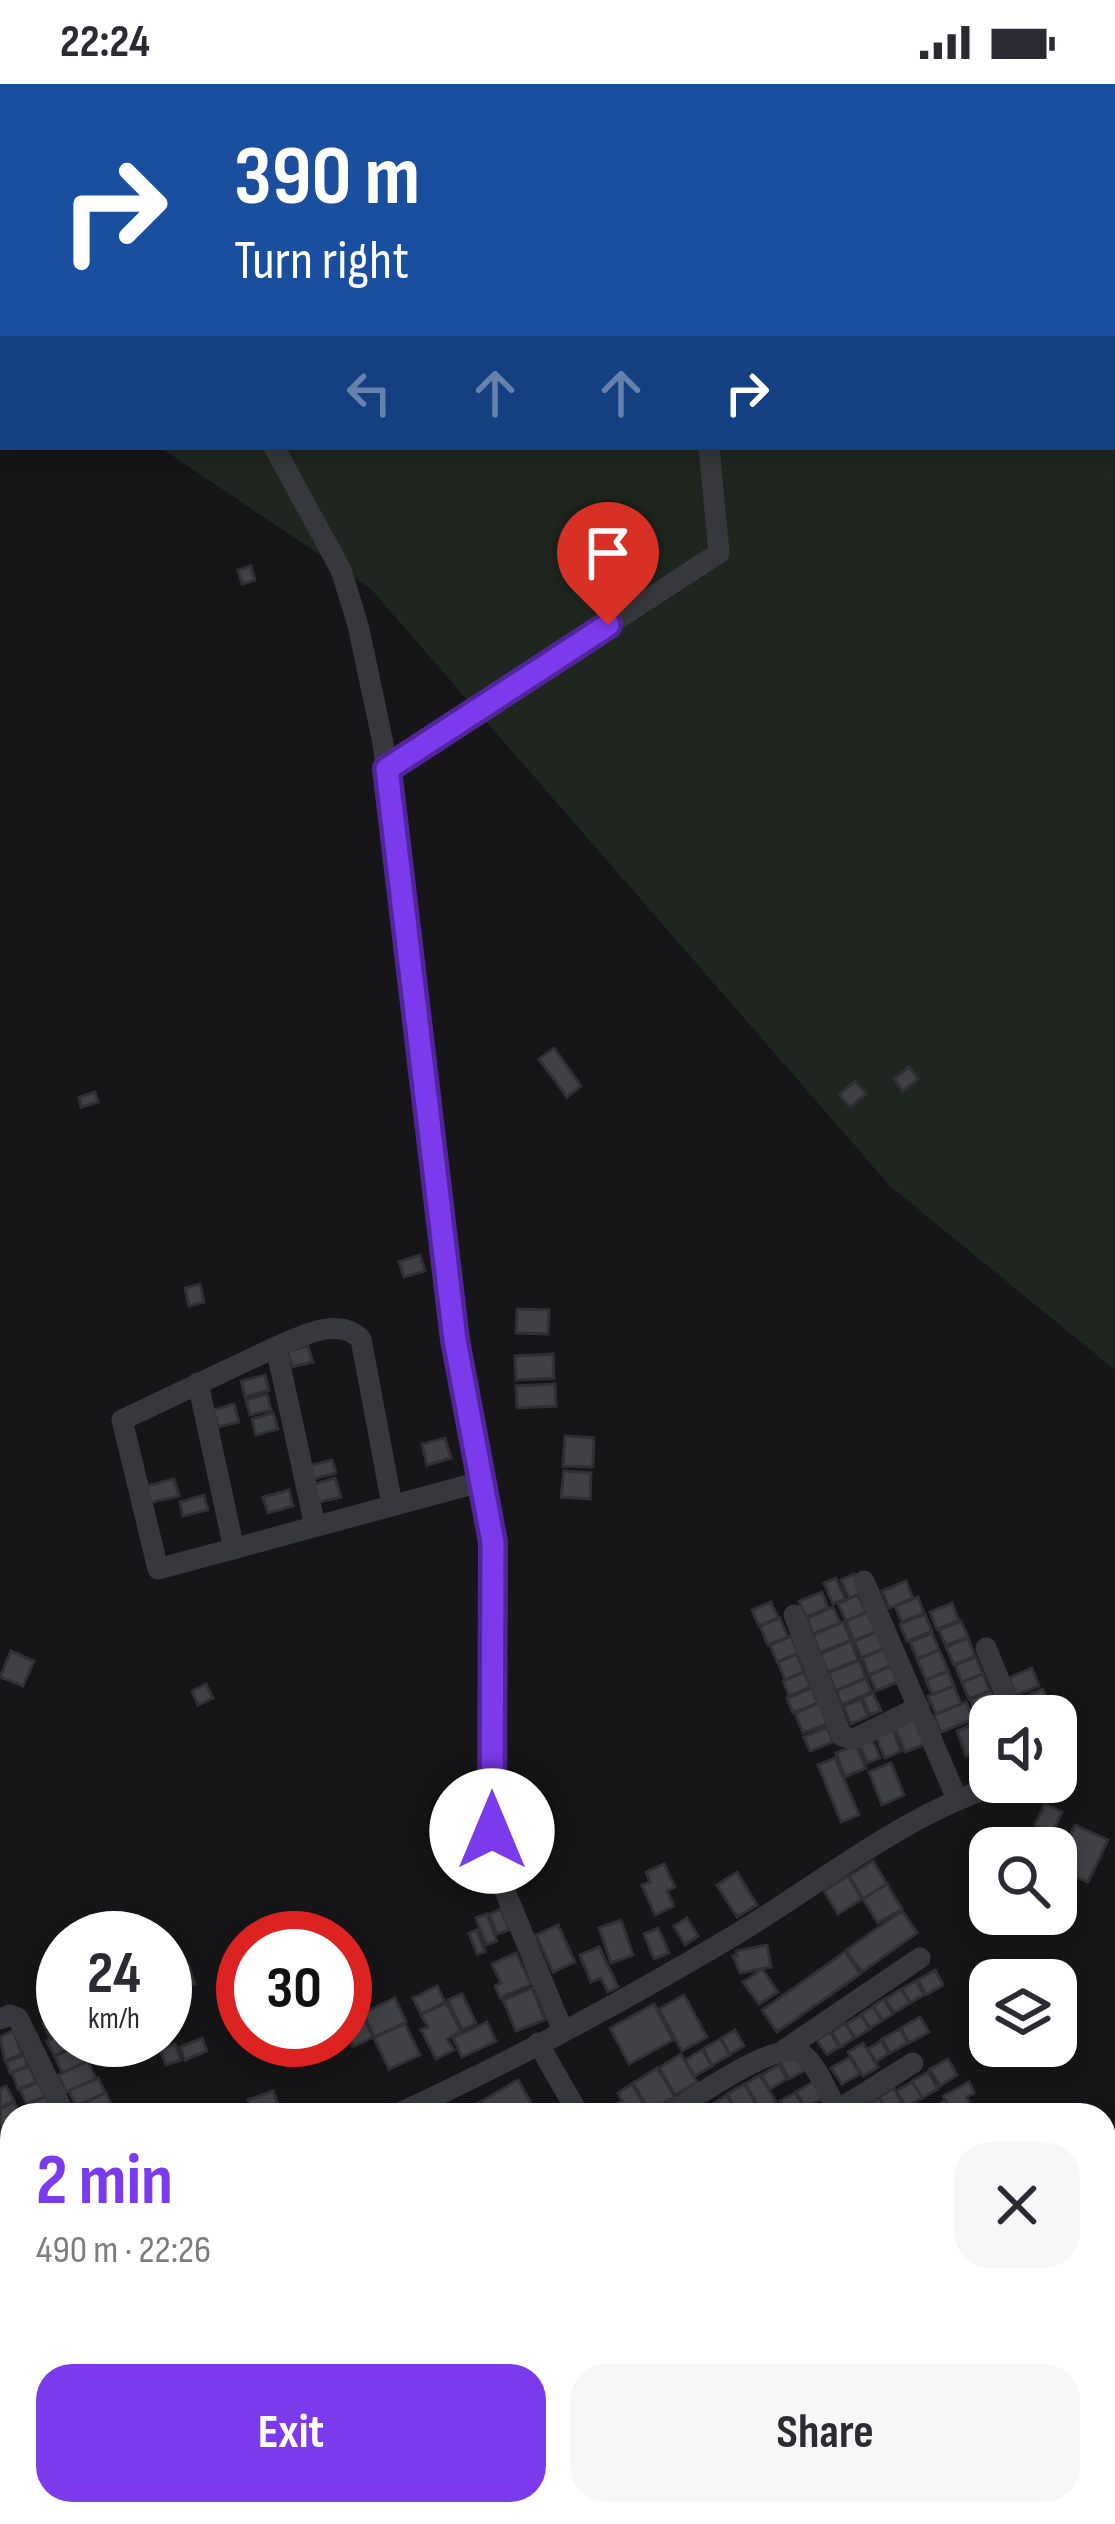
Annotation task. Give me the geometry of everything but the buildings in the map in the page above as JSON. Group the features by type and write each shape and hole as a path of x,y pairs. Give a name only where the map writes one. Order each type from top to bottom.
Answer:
{"street":[{"path":"276,450 340,570 372,683 387,769 455,1340 493,1542 494,1849 504,1889 562,2031"},
{"path":"387,769 718,553 709,450"},
{"path":"392,1505 361,1339 352,1330 330,1329 276,1347 122,1420 158,1569 480,1485"},
{"path":"276,1347 315,1526"},
{"path":"198,1384 234,1549"},
{"path":"864,1581 957,1799"},
{"path":"794,1615 842,1736 854,1739 920,1707"},
{"path":"986,1648 1005,1695"},
{"path":"419,2103 562,2031 736,1934 969,1795"},
{"path":"687,2103 763,2057 784,2050 920,1958"},
{"path":"0,2019 10,2014 18,2018 59,2103"},
{"path":"538,2043 572,2103"},
{"path":"784,2050 794,2050 807,2059 829,2103"},
{"path":"848,2103 914,2063"}],"shaded area":[{"path":"163,450 1115,450 1115,1370 890,1186 371,589"}],"route":[{"path":"492,1831 493,1542 455,1340 387,769 608,625"}]}
